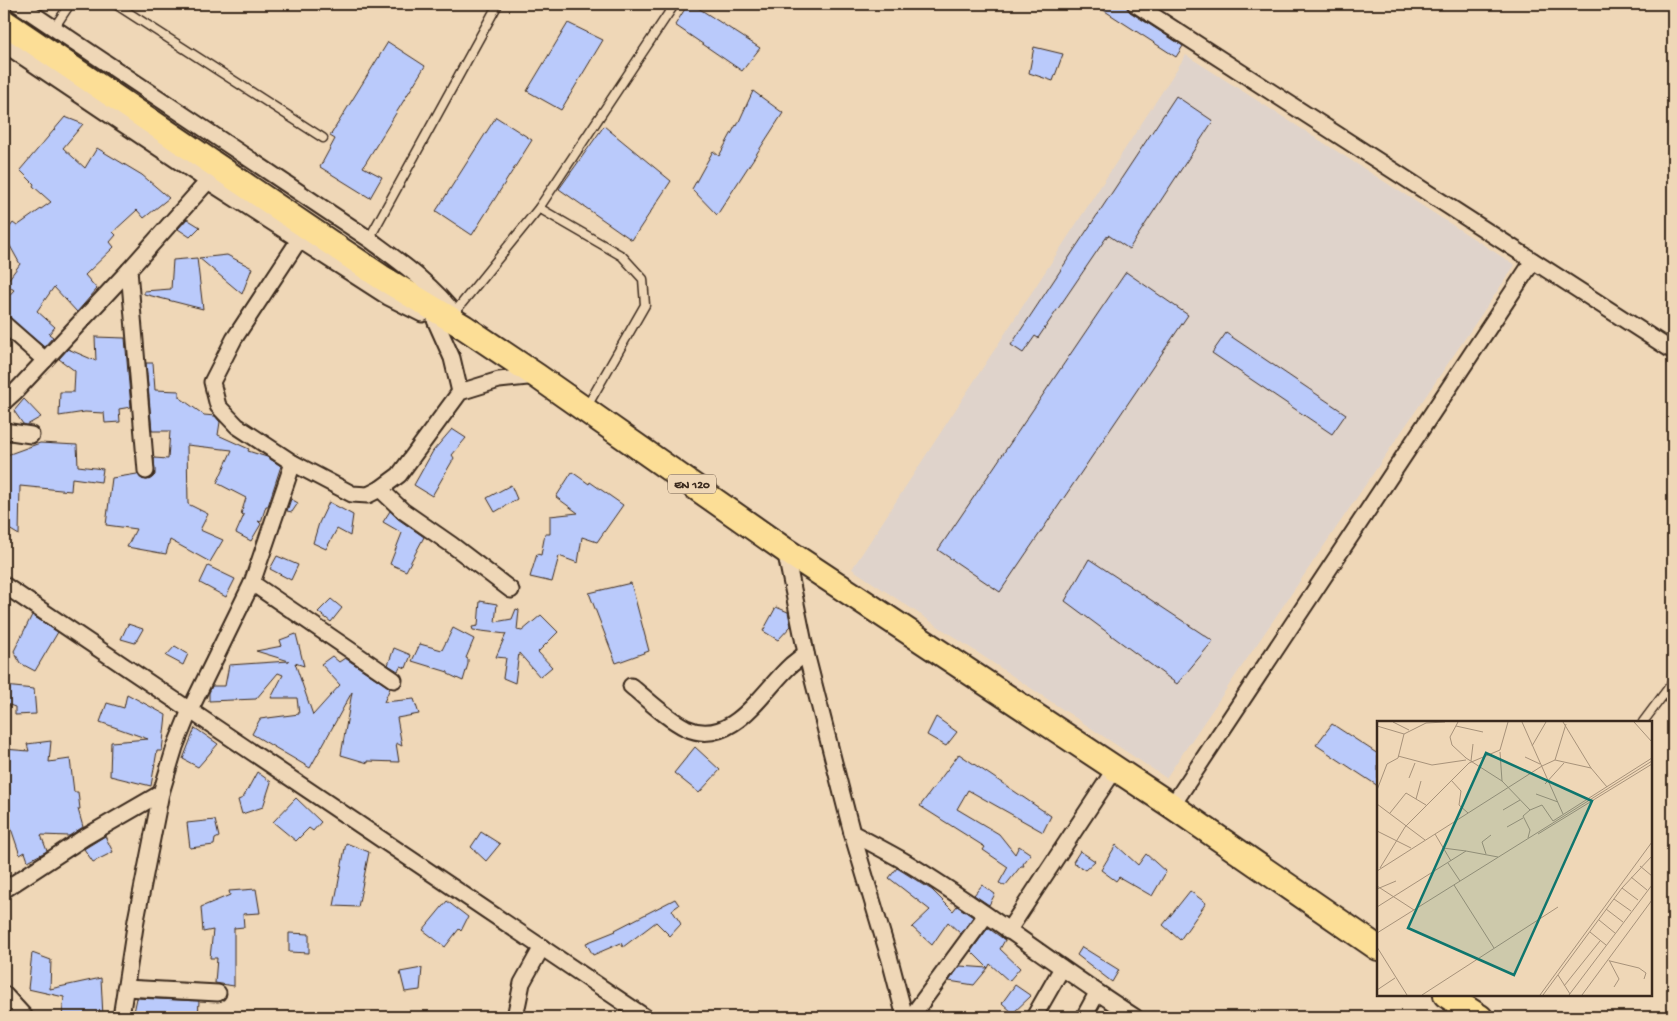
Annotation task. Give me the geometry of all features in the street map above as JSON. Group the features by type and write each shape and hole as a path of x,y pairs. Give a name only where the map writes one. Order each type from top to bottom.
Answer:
{"main road":[{"name":"EN 120","path":"4,22 381,277 459,320 785,550 1172,806 1377,947"},
{"path":"1448,996 1480,1017"}],"street":[{"path":"18,4 368,239 420,278 459,320"},
{"path":"1135,4 1673,351"},
{"path":"4,44 208,181 388,297 435,320 459,320"},
{"path":"4,402 129,270 208,181"},
{"path":"299,240 234,339 212,382 218,406 236,426 293,463 352,494 368,495 399,475 460,392 499,380 537,376"},
{"path":"1172,806 1533,261"},
{"path":"129,270 146,471"},
{"path":"435,320 452,358 460,392"},
{"path":"4,324 45,360"},
{"path":"4,431 31,435"},
{"path":"121,1017 136,920 161,793 175,747 190,710 252,583 293,463"},
{"path":"380,489 403,511 511,590"},
{"path":"785,550 806,654 852,833 905,1017"},
{"path":"252,583 394,680"},
{"path":"4,585 645,1017"},
{"path":"631,686 665,714 687,728 703,733 722,730 755,705 790,666 806,654"},
{"path":"1008,931 1115,769"},
{"path":"4,890 85,837 161,793"},
{"path":"852,833 909,864 1135,1017"},
{"path":"911,1017 986,915"},
{"path":"515,1017 522,983 542,947"},
{"path":"1034,1017 1062,968"},
{"path":"125,988 218,993"},
{"path":"1084,1017 1097,993"},
{"path":"4,994 25,1017"}],"lane":[{"path":"54,28 70,4"},
{"path":"115,4 323,138"},
{"path":"368,239 498,4"},
{"path":"459,320 539,208 672,8"},
{"path":"539,208 622,256 643,279 644,305 585,410"},
{"path":"1644,721 1673,682"}],"shaded area":[{"path":"1186,55 1515,265 1166,778 852,569"}],"building":[{"path":"688,4 692,4 760,48 742,71 675,25"},
{"path":"1094,4 1126,4 1130,12 1183,46 1176,57"},
{"path":"568,23 603,40 561,110 527,91"},
{"path":"388,42 425,66 363,167 382,177 370,198 320,167 335,139 330,136"},
{"path":"1034,47 1063,54 1053,81 1029,73"},
{"path":"753,91 783,113 717,215 692,189 713,151 719,156 737,126"},
{"path":"1176,96 1213,121 1129,249 1108,235 1038,338 1035,336 1023,353 1011,345"},
{"path":"65,117 83,124 63,148 85,168 97,148 142,175 169,198 144,218 137,210 113,232 116,235 110,242 114,247 85,275 97,289 77,312 54,287 37,311 55,327 49,334 53,337 44,347 4,313 4,301 14,290 5,284 20,264 4,235 13,223 17,226 51,202 33,186 34,184 20,170"},
{"path":"496,117 532,140 472,235 436,211"},
{"path":"604,126 671,181 632,240 559,189"},
{"path":"187,219 200,227 190,237 178,229"},
{"path":"227,255 252,268 242,294 199,258"},
{"path":"197,258 203,309 144,294 144,291 171,289 173,260"},
{"path":"1126,272 1188,315 1000,592 938,550"},
{"path":"1226,333 1346,414 1332,434 1212,353"},
{"path":"95,337 125,338 131,407 119,409 120,422 105,423 104,413 85,412 59,416 60,392 74,392 75,371 59,359 68,349 96,361"},
{"path":"146,363 153,363 155,390 179,391 179,397 204,415 215,416 220,422 218,435 249,449 248,451 267,457 281,466 268,506 266,506 261,522 258,521 261,524 251,541 236,533 244,515 241,514 246,498 217,483 232,450 187,445 188,504 208,514 200,530 223,540 210,562 170,540 166,554 127,547 136,529 106,525 112,478 137,474 142,479 147,480 155,475 154,458 168,459 170,431 152,431"},
{"path":"24,399 41,417 27,425 23,424 14,411"},
{"path":"452,429 466,438 452,455 454,458 432,496 414,485 433,451"},
{"path":"40,443 77,445 78,466 103,469 101,482 72,478 71,491 20,486 19,535 4,526 4,468 7,455"},
{"path":"572,472 623,505 597,542 582,537 578,563 559,556 552,582 530,577 537,554 541,555 545,534 550,534 550,516 578,513 556,497"},
{"path":"511,485 517,499 495,512 487,498"},
{"path":"291,499 298,503 292,512 287,511"},
{"path":"329,502 353,515 350,536 337,529 326,549 313,543 319,523"},
{"path":"390,511 424,537 406,571 390,564 402,533 383,522"},
{"path":"277,556 298,565 291,580 270,569"},
{"path":"1089,559 1213,641 1177,684 1065,601"},
{"path":"208,566 235,579 226,597 200,583"},
{"path":"631,583 649,651 616,663 589,593"},
{"path":"331,599 342,608 331,622 318,612"},
{"path":"480,601 497,604 495,622 512,619 516,609 519,610 517,630 522,631 541,615 558,632 538,652 552,667 540,677 519,653 515,683 503,678 506,658 496,657 506,634 473,630 472,627 478,626"},
{"path":"776,607 788,612 791,626 778,640 763,631"},
{"path":"32,615 58,632 35,671 20,663 14,651"},
{"path":"128,624 143,629 135,643 121,639"},
{"path":"453,628 474,639 466,658 468,659 468,664 463,681 448,674 448,672 412,661 420,644 442,650"},
{"path":"296,634 304,666 295,663 313,715 340,685 321,664 332,656 339,662 345,658 390,688 384,702 414,699 419,714 397,718 402,746 396,743 399,762 368,761 368,763 341,755 352,692 310,768 252,734 260,719 299,714 297,698 271,698 283,675 278,673 256,699 209,701 209,693 212,686 225,686 229,665 289,661 256,651 282,646 280,640"},
{"path":"175,646 188,654 183,665 166,656"},
{"path":"394,648 411,655 406,668 401,666 398,671 388,665"},
{"path":"4,686 34,689 36,714 15,715 15,707 4,703"},
{"path":"127,694 166,715 162,751 157,751 151,786 110,776 111,742 148,739 100,722 107,703 124,708"},
{"path":"936,717 957,732 946,746 927,735"},
{"path":"1332,724 1377,753 1377,785 1316,745"},
{"path":"195,728 218,744 198,767 183,759"},
{"path":"51,741 49,762 70,759 74,792 78,792 80,809 78,809 83,827 69,836 41,835 47,851 28,861 25,852 20,855 5,811 4,749 29,751 27,744"},
{"path":"695,747 720,770 699,793 674,773"},
{"path":"959,754 1051,816 1043,832 968,790 957,809 999,834 1015,854 1019,846 1031,854 1023,864 1024,866 1021,866 1005,886 999,883 1008,867 983,850 985,847 920,806"},
{"path":"257,772 271,782 263,807 242,814 238,800 243,798"},
{"path":"296,798 321,822 313,831 309,828 296,841 273,822"},
{"path":"215,820 219,837 215,839 214,845 190,848 187,823"},
{"path":"481,832 500,844 486,861 471,847"},
{"path":"105,836 113,852 93,862 84,849"},
{"path":"346,843 369,852 358,907 334,906"},
{"path":"1116,845 1138,865 1146,854 1166,872 1152,896 1119,877 1116,881 1101,870"},
{"path":"1080,851 1095,861 1085,870 1073,862"},
{"path":"897,868 932,890 953,911 957,906 973,917 961,934 948,922 932,945 912,927 930,910 889,878"},
{"path":"982,885 995,894 989,905 974,895"},
{"path":"256,889 260,913 243,914 244,927 234,928 234,986 215,983 217,958 210,958 213,930 203,932 201,907 230,895 229,891"},
{"path":"1190,891 1206,903 1180,940 1163,925"},
{"path":"675,899 679,905 672,910 681,924 670,936 656,922 623,947 621,943 593,955 586,943 616,931"},
{"path":"447,901 468,917 461,931 459,929 445,947 423,930"},
{"path":"988,928 1005,940 1000,949 1020,968 1009,981 990,964 988,968 971,951"},
{"path":"289,933 309,934 309,953 289,952"},
{"path":"1082,947 1119,970 1112,982 1077,955"},
{"path":"32,953 51,960 50,989 101,978 103,1017 62,1017 64,997 28,989"},
{"path":"960,966 988,968 974,985 949,981"},
{"path":"422,968 420,990 405,992 400,972"},
{"path":"1015,985 1031,996 1013,1013 1002,1003"},
{"path":"137,998 199,1001 198,1017 133,1017"}]}
